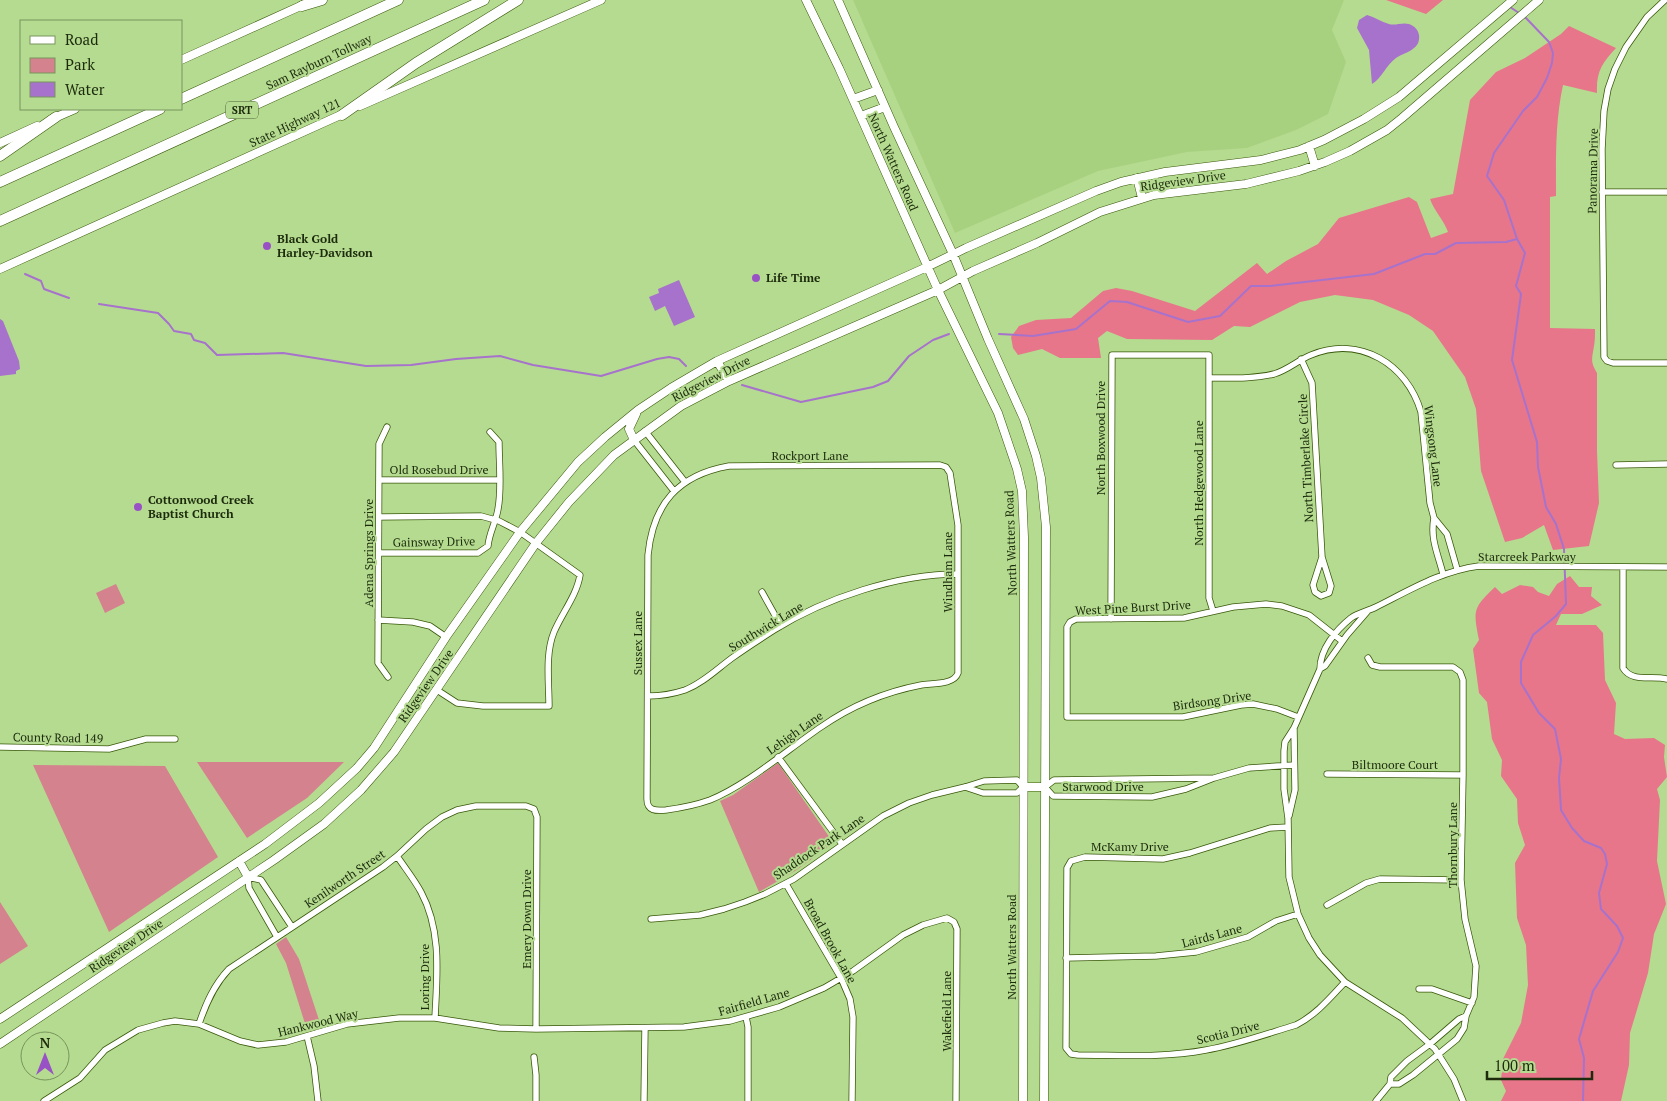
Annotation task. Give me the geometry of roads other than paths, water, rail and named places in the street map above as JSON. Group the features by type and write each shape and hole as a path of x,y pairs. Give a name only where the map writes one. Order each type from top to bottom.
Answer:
{"highway":[{"path":"302,6 322,0"},
{"name":"Sam Rayburn Tollway","path":"182,99 398,0"},
{"name":"Sam Rayburn Tollway","path":"0,221 484,0"},
{"path":"342,115 416,63 518,0"},
{"path":"0,182 158,110"},
{"path":"0,156 56,117"}],"main road":[{"path":"182,60 314,0"},
{"name":"State Highway 121","path":"0,269 601,0"},
{"name":"North Watters Road","path":"806,0 861,116 927,267 998,413 1018,469 1022,491 1024,536 1023,1101"},
{"name":"North Watters Road","path":"838,0 953,254 1024,419 1041,478 1046,527 1044,1101"},
{"name":"Ridgeview Drive","path":"0,1020 239,861 299,819 337,788 374,748 446,637 520,532 578,462 638,410 717,361 1102,189 1137,178 1175,170 1250,162 1277,156 1308,146 1348,128 1399,97 1513,0"},
{"name":"Ridgeview Drive","path":"0,1044 274,860 324,824 361,790 394,752 536,543 569,502 614,455 681,406 728,381 938,290 962,276 1037,243 1091,216 1142,198 1172,192 1267,180 1315,166 1350,151 1387,130 1539,0"},
{"path":"853,99 878,90"},
{"path":"861,116 885,107"},
{"path":"0,143 73,110"},
{"path":"1308,146 1315,166"},
{"path":"1137,178 1142,198"},
{"path":"717,361 728,381"},
{"path":"634,440 629,429 638,410"},
{"path":"1023,787 1045,787"},
{"path":"239,861 248,876"}],"street":[{"name":"Panorama Drive","path":"1665,0 1647,17 1631,40 1615,70 1608,89 1603,130 1602,192 1603,353 1607,360 1614,364 1667,363"},
{"path":"1602,192 1667,192"},
{"name":"Wingsong Lane","path":"1209,378 1262,376 1282,370 1325,350 1351,349 1375,356 1399,372 1414,393 1421,412 1428,489 1434,518 1432,530 1443,574"},
{"name":"North Boxwood Drive","path":"1111,619 1112,355 1209,355"},
{"name":"North Hedgewood Lane","path":"1209,355 1209,584 1213,611"},
{"name":"North Timberlake Circle","path":"1301,360 1312,383 1322,557 1331,586 1329,593 1321,596 1315,592 1313,585 1322,557"},
{"name":"Adena Springs Drive","path":"387,428 379,444 378,663 388,677"},
{"path":"646,431 685,482"},
{"path":"490,432 499,442 500,480 498,509 494,520"},
{"path":"634,440 677,489"},
{"path":"1616,466 1667,464"},
{"name":"Rockport Lane","path":"677,489 685,482 707,471 729,466 940,465 946,467"},
{"name":"Windham Lane","path":"946,467 950,473 956,505 958,574 958,672 956,678"},
{"name":"Old Rosebud Drive","path":"379,480 500,480"},
{"name":"Sussex Lane","path":"650,808 647,799 649,543 662,507 677,489"},
{"path":"379,516 481,516 520,532 580,575 579,586 553,633 549,657 548,706 457,704 437,690"},
{"name":"Wingsong Lane","path":"1434,518 1447,534 1457,569"},
{"name":"Gainsway Drive","path":"379,553 478,553 488,546 494,520"},
{"name":"Starcreek Parkway","path":"1463,1101 1454,1079 1430,1044 1402,1018 1345,982 1320,954 1309,938 1298,914 1290,877 1288,818 1284,789 1285,742 1294,728 1320,669 1321,656 1334,635 1354,616 1367,612 1443,574 1457,569 1480,566 1667,567"},
{"path":"1623,567 1623,668 1626,674 1633,677 1667,679"},
{"name":"Southwick Lane","path":"648,696 675,693 697,684 781,626 806,613 863,590 908,580 944,574 958,574"},
{"path":"762,592 781,626"},
{"name":"West Pine Burst Drive","path":"1067,716 1067,627 1070,622 1076,619 1184,618 1251,605 1282,606 1309,615 1342,641"},
{"name":"Starcreek Parkway","path":"1320,669 1325,666 1342,641 1367,612"},
{"path":"378,620 413,622 430,626 446,637"},
{"name":"Thornbury Lane","path":"1368,658 1372,665 1380,667 1449,666 1460,672 1463,680 1464,775 1461,880 1465,919 1476,966 1474,997 1461,1033 1438,1055 1399,1084 1390,1084"},
{"name":"Lehigh Lane","path":"650,808 658,811 692,806 708,800 733,788 837,717 871,700 913,687 950,681 956,678"},
{"name":"Birdsong Drive","path":"1067,716 1183,717 1253,704 1277,709 1298,717"},
{"name":"Starcreek Parkway","path":"1288,818 1295,790 1294,728"},
{"name":"County Road 149","path":"0,747 109,749 146,738 175,739"},
{"path":"778,756 842,844"},
{"name":"Starwood Drive","path":"1214,778 1054,780 1045,787 1053,796 1152,797 1186,789 1214,778 1249,768 1294,765"},
{"name":"Biltmoore Court","path":"1326,774 1464,775"},
{"name":"Shaddock Park Lane","path":"650,919 680,917 724,910 763,895 786,884 883,816 909,802 965,788 984,781 1017,780 1023,787 1017,793 983,793 965,788"},
{"name":"Kenilworth Street","path":"199,1024 209,997 221,978 238,962 397,856 431,824 458,810 476,806 526,806 534,810"},
{"name":"Emery Down Drive","path":"534,810 537,817 536,1029"},
{"name":"McKamy Drive","path":"1068,1051 1065,1045 1067,868 1072,861 1085,857 1163,859 1190,853 1270,828 1288,827"},
{"name":"Loring Drive","path":"397,856 420,891 429,910 434,929 437,978 435,1018"},
{"path":"277,937 249,888 248,876 262,880 292,927"},
{"path":"1326,906 1366,883 1380,879 1461,880"},
{"name":"Broad Brook Lane","path":"786,884 848,993 852,1008 852,1101"},
{"name":"Lairds Lane","path":"1066,958 1156,956 1196,952 1248,936 1276,922 1298,914"},
{"name":"Fairfield Lane","path":"536,1029 690,1027 746,1017 794,1001 841,978 912,929 946,918 954,922"},
{"name":"Wakefield Lane","path":"954,922 957,929 956,1101"},
{"name":"Scotia Drive","path":"1068,1051 1078,1055 1164,1055 1219,1048 1296,1026 1322,1006 1345,982"},
{"path":"1419,989 1432,989 1472,1003"},
{"name":"Thornbury Lane","path":"1376,1101 1390,1084 1391,1077 1406,1060 1430,1044 1459,1019 1466,1016"},
{"path":"746,1017 748,1027 748,1101"},
{"name":"Hankwood Way","path":"44,1101 80,1078 106,1050 138,1030 162,1022 199,1024 258,1045 278,1044 347,1024 399,1018 435,1018 499,1028 536,1029"},
{"path":"644,1101 645,1028"},
{"path":"307,1036 314,1066 318,1101"},
{"path":"534,1057 536,1101"}],"water":[{"path":"1367,15 1386,23 1409,24 1416,28 1419,35 1418,44 1412,50 1396,58 1372,84 1369,50 1357,28 1359,20"},
{"path":"679,280 695,317 674,326 665,306 655,311 649,297 659,293 658,289"},
{"path":"0,319 3,321 19,361 20,369 16,371 16,374 0,376"}],"waterway":[{"path":"1510,7 1519,13"},
{"path":"1525,17 1549,42 1553,53 1552,63 1537,97 1523,111 1494,153 1487,176 1504,200 1517,239 1525,253 1516,286 1521,294 1512,360 1537,442 1538,467 1546,507 1556,524 1564,549 1566,604 1556,616 1533,635 1521,662 1521,683 1539,713 1555,729 1561,759 1559,778 1561,810 1572,828 1584,841 1601,848 1605,854 1607,864 1599,893 1601,909 1617,926 1623,938 1618,952 1593,991 1579,1039 1584,1058 1583,1101"},
{"path":"999,334 1033,336 1076,329 1110,301 1127,302 1188,322 1220,316 1251,286 1270,286 1374,274 1425,254 1435,254 1456,243 1506,242 1517,239"},
{"path":"25,274 41,281 44,289 69,298"},
{"path":"99,304 158,313 174,331 191,334 194,340 205,343 217,355 283,353 366,366 411,365 500,356 533,365 601,376 669,357 679,359 686,366"},
{"path":"742,385 801,402 873,387 888,381 909,356 933,340 949,334"}],"place":[{"name":"Black Gold Harley-Davidson","path":"267,246"},
{"name":"Life Time","path":"756,278"},
{"name":"Cottonwood Creek Baptist Church","path":"138,507"}]}
